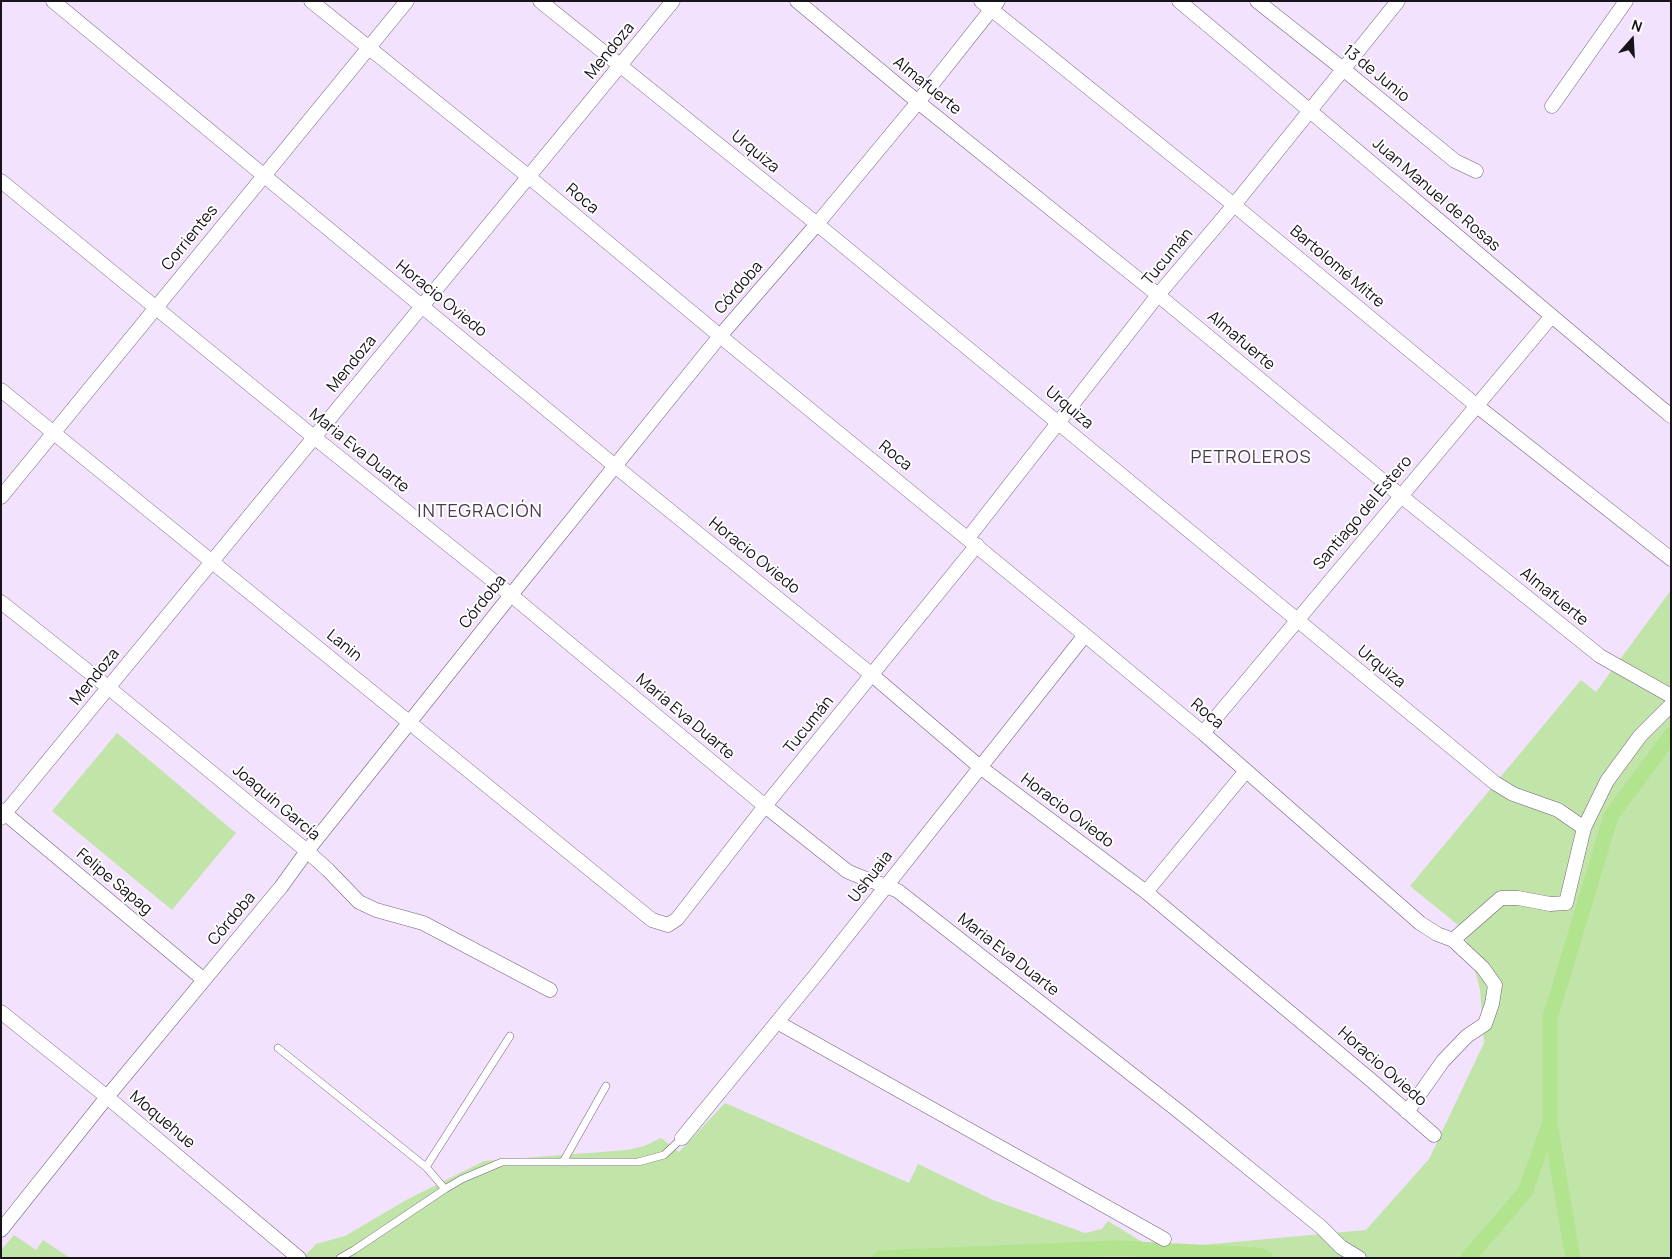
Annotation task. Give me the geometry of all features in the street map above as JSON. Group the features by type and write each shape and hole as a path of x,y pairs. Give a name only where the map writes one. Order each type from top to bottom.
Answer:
{"street":[{"name":"Horacio Oviedo","path":"53,1 615,466 872,675 980,767 1146,892 1434,1135"},
{"name":"Roca","path":"311,1 529,177 1203,733 1420,923 1437,934 1453,940 1483,968 1495,985 1492,1004 1485,1024 1467,1036 1443,1061 1407,1112"},
{"name":"Corrientes","path":"1,497 407,1"},
{"name":"Urquiza","path":"540,1 1059,422 1495,783 1512,794 1558,810 1584,828"},
{"name":"Mendoza","path":"3,814 109,688 674,1"},
{"name":"Almafuerte","path":"797,1 1401,496 1600,656 1671,696"},
{"name":"Juan Manuel de Rosas","path":"1179,1 1310,110 1551,317 1671,416"},
{"name":"13 de Junio","path":"1257,1 1454,160 1476,171"},
{"name":"Tucumán","path":"668,924 676,919 872,675 973,542 1059,422 1158,295 1234,205 1398,1"},
{"path":"1552,106 1626,1"},
{"name":"Córdoba","path":"1,1230 107,1097 281,887 409,721 720,336 817,224 918,102 990,4"},
{"name":"Bartolomé Mitre","path":"990,4 1477,406 1671,559"},
{"name":"Maria Eva Duarte","path":"1,181 315,438 511,595 765,806 847,871 898,891 1181,1113 1321,1227 1341,1247 1359,1258"},
{"name":"Santiago del Estero","path":"1203,733 1551,317"},
{"name":"Lanin","path":"1,390 652,920 668,924"},
{"name":"Joaquín García","path":"1,602 307,851 359,902 376,910 423,922 550,990"},
{"name":"Ushuaia","path":"682,1138 777,1022 1085,635"},
{"path":"1453,940 1502,898 1518,898 1550,904 1566,903 1584,828 1607,781 1640,736 1671,704"},
{"path":"1146,892 1246,771"},
{"name":"Felipe Sapag","path":"3,814 204,980"},
{"name":"Moquehue","path":"1,1012 107,1097 299,1258"},
{"path":"777,1022 1164,1239"}],"lane":[{"path":"426,1167 510,1036"},
{"path":"278,1048 426,1167 445,1189"},
{"path":"563,1162 606,1086"},
{"path":"340,1258 445,1189 462,1179 502,1162 638,1162 664,1155 682,1138"}],"green space":[{"path":"1671,590 1671,1258 303,1258 316,1244 345,1236 408,1199 484,1161 627,1150 644,1146 661,1138 679,1152 725,1103 909,1183 918,1164 993,1200 1085,1233 1102,1229 1108,1221 1144,1243 1190,1246 1366,1230 1429,1159 1484,1043 1480,989 1463,929 1410,886 1581,680 1596,692"},
{"path":"117,733 236,833 172,910 52,811"},
{"path":"14,1235 36,1250 43,1240 70,1258 1,1258 1,1250"}],"waterway":[{"path":"1573,1258 1550,1123 1550,1018 1611,816 1671,735"},
{"path":"1468,1258 1525,1192 1549,1125"},
{"path":"881,1258 1115,1248 1258,1255 1266,1258"}],"district":[{"name":"PETROLEROS","path":"1251,458"},
{"name":"INTEGRACIÓN","path":"480,512"}]}
